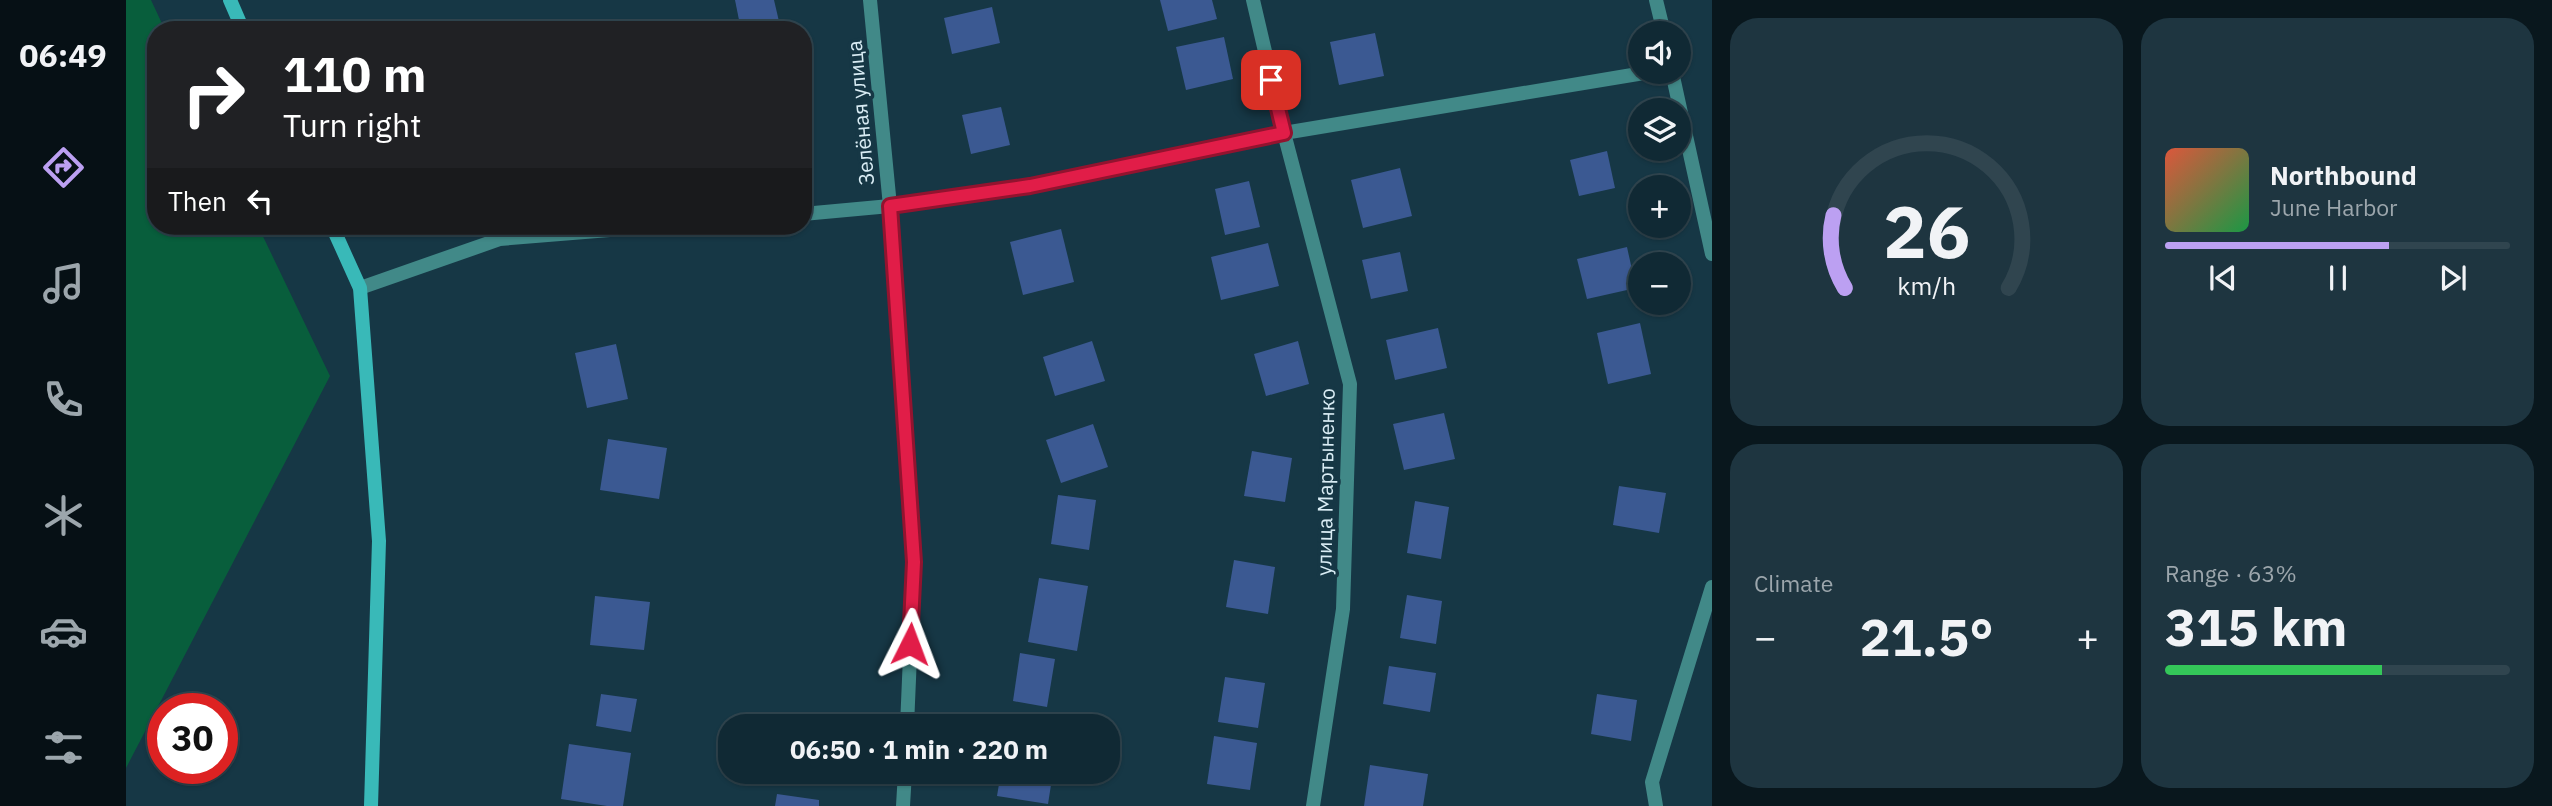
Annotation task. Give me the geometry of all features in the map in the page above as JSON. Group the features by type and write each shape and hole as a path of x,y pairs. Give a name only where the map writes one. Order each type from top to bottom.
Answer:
{"main road":[{"path":"230,0 239,21"},
{"path":"336,235 360,288 379,541 371,806"}],"street":[{"name":"Зелёная улица","path":"870,0 890,206 914,562 908,714"},
{"name":"улица Мартыненко","path":"1253,0 1284,133 1350,384 1343,609 1313,806"},
{"path":"1656,0 1661,21"},
{"path":"812,213 890,206 1030,186 1284,133 1628,76"},
{"path":"1675,84 1712,254"},
{"path":"360,288 500,239 549,235"},
{"path":"1656,806 1652,782 1712,587"},
{"path":"903,806 904,784"}],"green space":[{"path":"126,0 151,0 161,21 147,21 147,235 262,235 330,376 165,693 147,693 147,728 126,768"}],"building":[{"path":"735,0 774,0 779,21 739,21"},
{"path":"1160,0 1212,0 1217,19 1168,31"},
{"path":"992,7 1000,43 952,54 944,18"},
{"path":"1375,33 1384,76 1339,85 1330,42"},
{"path":"1224,37 1233,79 1186,90 1176,47"},
{"path":"1001,107 1010,145 971,154 962,115"},
{"path":"1607,151 1615,188 1579,196 1570,160"},
{"path":"1400,168 1412,216 1363,228 1351,180"},
{"path":"1249,181 1260,227 1225,235 1215,189"},
{"path":"1061,229 1074,282 1023,295 1010,242"},
{"path":"1268,243 1279,286 1221,300 1211,257"},
{"path":"1627,247 1628,290 1587,299 1577,259"},
{"path":"1400,252 1408,291 1371,299 1362,260"},
{"path":"1640,323 1651,374 1608,384 1597,333"},
{"path":"1438,328 1447,368 1395,380 1386,340"},
{"path":"1092,341 1105,381 1055,396 1043,357"},
{"path":"1298,341 1309,384 1266,396 1254,354"},
{"path":"616,344 628,399 587,408 575,353"},
{"path":"1444,413 1455,459 1404,470 1393,424"},
{"path":"1093,424 1108,467 1061,483 1046,440"},
{"path":"608,439 667,448 659,499 600,490"},
{"path":"1252,451 1292,458 1285,502 1244,496"},
{"path":"1619,486 1666,493 1659,533 1613,525"},
{"path":"1058,495 1096,500 1089,550 1051,544"},
{"path":"1415,501 1449,507 1441,559 1407,553"},
{"path":"1234,560 1275,567 1268,614 1226,607"},
{"path":"1039,578 1088,586 1077,651 1028,642"},
{"path":"1407,595 1442,601 1436,644 1400,638"},
{"path":"595,596 650,602 644,650 590,645"},
{"path":"1020,653 1055,659 1047,707 1013,701"},
{"path":"1389,666 1436,673 1430,712 1383,704"},
{"path":"1225,677 1265,683 1258,728 1218,722"},
{"path":"601,694 637,699 631,732 596,726"},
{"path":"1597,694 1637,700 1631,741 1591,734"},
{"path":"1214,736 1257,743 1250,790 1207,784"},
{"path":"569,744 631,753 623,806 561,799"},
{"path":"1370,765 1428,774 1423,806 1364,806"},
{"path":"999,784 1051,784 1048,804 997,796"},
{"path":"777,794 819,800 819,806 775,806"}],"route":[{"path":"910,644 914,562 890,206 1030,186 1284,133 1271,80"}]}
